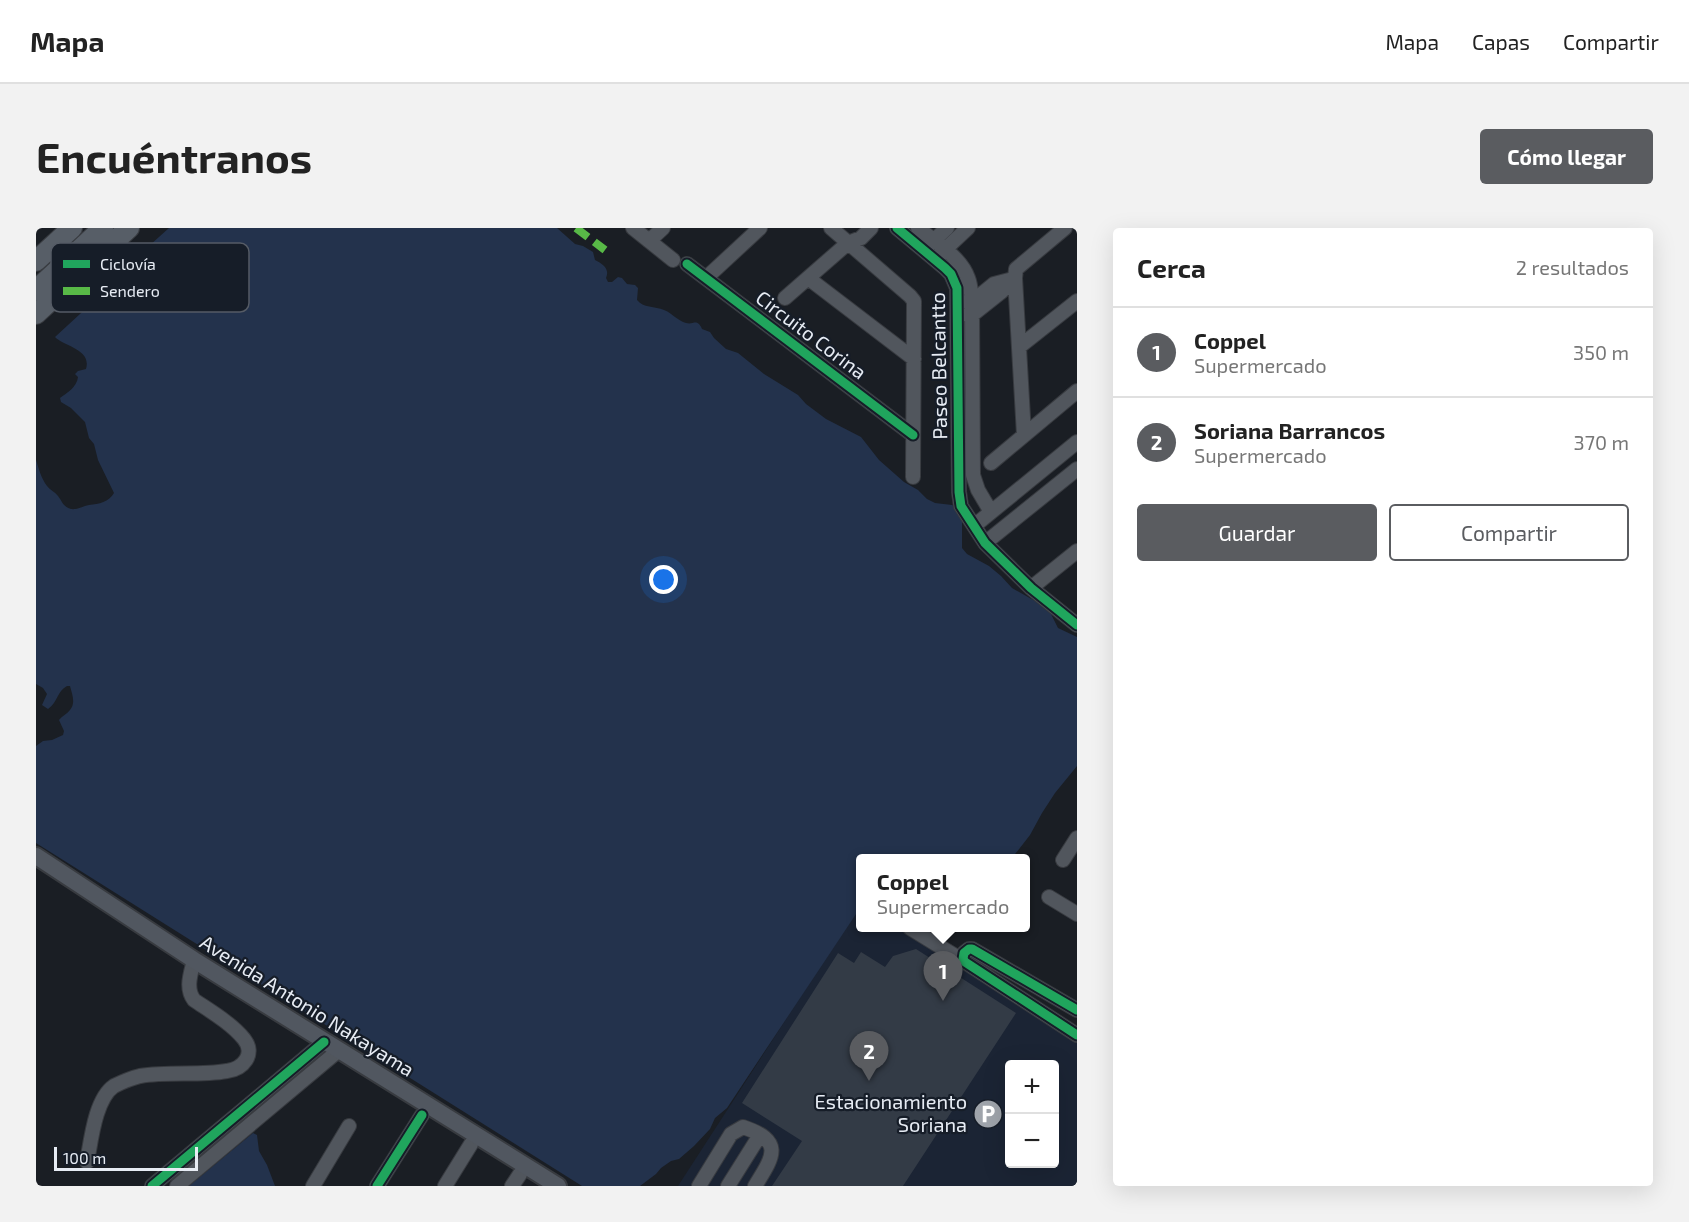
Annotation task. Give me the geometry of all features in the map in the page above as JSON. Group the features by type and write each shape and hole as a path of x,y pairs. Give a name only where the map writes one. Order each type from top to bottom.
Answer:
{"highway":[{"path":"36,244 53,228"},
{"path":"56,243 72,228"},
{"path":"87,243 103,228"},
{"path":"113,243 129,228"},
{"path":"36,261 51,247"},
{"path":"36,290 51,276"},
{"path":"37,312 51,299"}],"main road":[{"name":"Avenida Antonio Nakayama","path":"36,856 194,960 558,1186"}],"street":[{"name":"Circuito Corina","path":"633,228 706,278 913,435"},
{"path":"649,241 663,228"},
{"path":"706,278 760,228"},
{"path":"831,228 914,301 913,477"},
{"path":"848,243 858,228"},
{"path":"785,298 848,243 861,238 871,228"},
{"name":"Paseo Belcantto","path":"897,228 934,250"},
{"name":"Paseo Belcantto","path":"918,228 955,282 965,309 974,475 978,490 991,512"},
{"path":"934,250 947,228"},
{"path":"934,250 968,228"},
{"path":"1024,435 1016,269 1065,228"},
{"path":"808,278 914,358"},
{"path":"965,309 990,294 994,284 1015,278"},
{"path":"1019,347 1077,301"},
{"name":"Paseo Belcantto","path":"965,309 959,477 962,506 985,543 1031,588 1077,625"},
{"path":"991,463 1077,391"},
{"path":"974,526 1077,442"},
{"path":"985,543 1077,467 1062,454"},
{"path":"959,477 974,475"},
{"path":"1031,588 1077,551"},
{"path":"1063,860 1077,838"},
{"path":"1049,897 1077,914"},
{"path":"918,932 1077,1035"},
{"path":"965,962 964,953 972,949 1077,1010"},
{"path":"87,1162 93,1131 105,1094 114,1086 139,1076 227,1071 241,1066 246,1061 249,1052 246,1041 194,1000 191,995 189,987 194,960"},
{"path":"153,1186 324,1042"},
{"path":"177,1186 338,1051"},
{"path":"377,1186 422,1115"},
{"path":"312,1186 349,1126"},
{"path":"699,1186 734,1131 743,1127 769,1142 773,1154 755,1186"},
{"path":"728,1186 760,1135"},
{"path":"445,1186 471,1144"}],"shaded area":[{"path":"169,228 557,228 575,244 593,252 595,260 606,269 608,282 618,277 622,278 627,284 638,288 637,300 642,304 664,310 680,321 699,324 726,349 738,353 764,374 798,395 826,419 861,437 879,460 927,499 959,509 962,516 962,548 967,554 989,566 1012,588 1035,601 1051,614 1058,628 1077,637 1077,766 1055,793 1030,835 1015,854 856,854 856,914 727,1108 715,1118 710,1129 679,1159 671,1161 640,1186 582,1186 36,843 36,746 43,741 63,735 64,731 59,720 70,710 73,701 70,686 67,686 48,709 42,705 47,694 36,684 36,460 45,483 68,508 76,509 100,503 109,499 114,493 98,460 94,444 89,438 85,422 61,402 60,398 76,384 78,377 75,374 86,369 87,362 81,352 55,337 82,312 249,312 249,243 152,243"},
{"path":"856,911 856,932 916,932 1077,1036 1077,1186 678,1186"},
{"path":"253,1133 257,1135 259,1151 275,1186 189,1186"}],"building":[{"path":"916,949 1016,1013 903,1186 772,1186 802,1141 742,1103 838,953 854,963 861,952 885,967 893,956"}],"marked path":[{"path":"576,228 605,250"}],"cycle path":[{"path":"897,228 945,268 951,274 957,288 961,506 985,543 1031,588 1077,625"},
{"path":"687,264 913,435"},
{"path":"1077,1010 972,949 964,953 965,962 1077,1035"},
{"path":"152,1186 324,1042"},
{"path":"377,1186 422,1115"}],"place":[{"name":"Coppel","path":"943,1001"},
{"name":"Soriana Barrancos","path":"869,1081"},
{"name":"Estacionamiento Soriana","path":"988,1114"}]}
